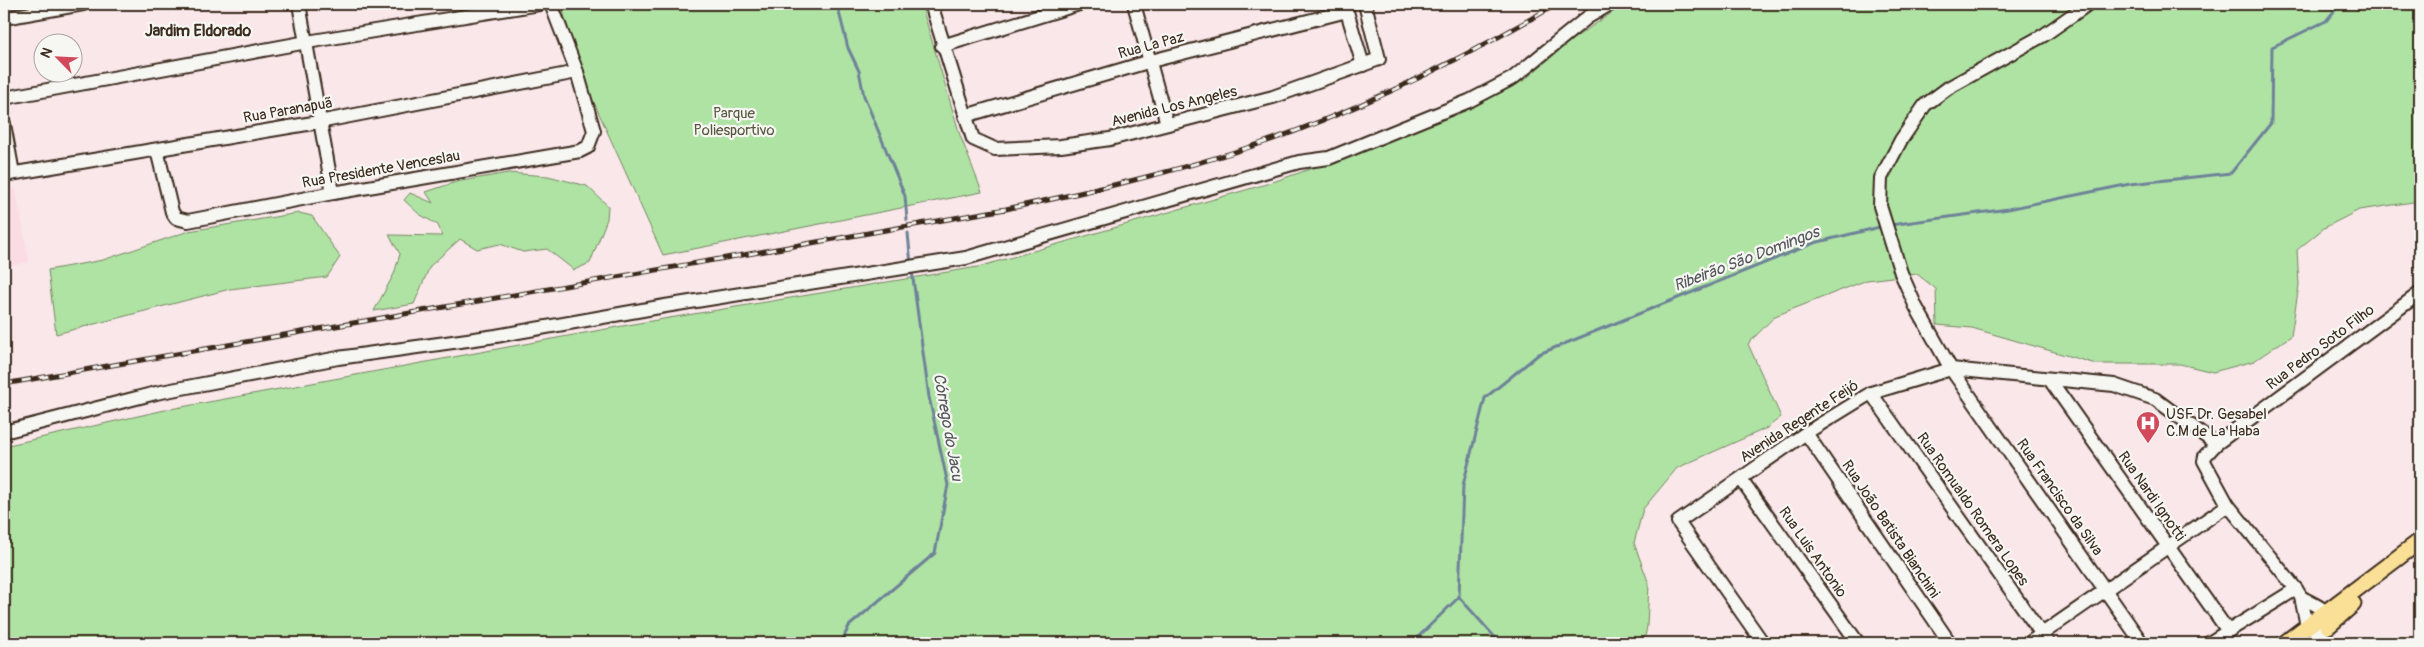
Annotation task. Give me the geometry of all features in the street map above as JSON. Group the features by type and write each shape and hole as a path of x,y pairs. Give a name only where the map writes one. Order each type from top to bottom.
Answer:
{"main road":[{"path":"2285,643 2420,541"},
{"path":"2276,643 2317,620"},
{"path":"2298,643 2317,620"}],"street":[{"path":"4,18 83,4"},
{"path":"299,4 332,193"},
{"path":"4,98 307,42 539,4"},
{"path":"551,4 577,72"},
{"path":"931,4 942,46 965,116"},
{"path":"942,46 1079,4"},
{"path":"1134,4 1167,124"},
{"name":"Avenida Los Angeles","path":"965,116 972,139 995,149 1060,146 1110,139 1273,97 1379,58 1365,4"},
{"path":"4,432 156,393 338,358 496,336 665,306 966,258 1299,162 1329,158 1469,102 1513,78 1588,17 1610,4"},
{"name":"Rua Francisco da Silva","path":"2088,4 2044,35 1948,88 1925,105 1901,140 1881,178 1879,187 1887,232 1900,274 1916,307 1951,369 2142,643"},
{"path":"1346,7 1363,65"},
{"name":"Rua La Paz","path":"965,116 1151,61 1346,7"},
{"name":"Rua Paranapuã","path":"8,174 319,122 577,72"},
{"name":"Rua Presidente Venceslau","path":"157,150 172,212 176,218 188,222 332,193 580,151 588,147 594,130 577,72"},
{"path":"4,124 8,174"},
{"name":"Rua Pedro Soto Filho","path":"2216,444 2420,293"},
{"name":"Avenida Regente Feijó","path":"1762,643 1678,522 1806,432 1871,393 1951,369 2114,385 2155,399 2216,444"},
{"name":"Rua Nardi Ignotti","path":"2050,380 2228,631"},
{"name":"Rua Romualdo Romera Lopes","path":"1871,393 2045,638"},
{"name":"Rua João Batista Bianchini","path":"1806,432 1950,643"},
{"path":"2216,444 2206,452 2204,461 2228,505 2299,593 2317,620"},
{"name":"Rua Luis Antonio","path":"1741,479 1858,643"},
{"path":"2029,643 2045,638 2104,589 2228,505"},
{"path":"2209,643 2299,593"}],"shaded area":[{"path":"16,189 29,262 4,267 4,191"}],"green space":[{"name":"Parque Poliesportivo","path":"561,4 921,4 960,135 982,192 663,255 582,76"},
{"path":"1625,4 2420,4 2420,201 2359,210 2324,228 2297,250 2299,285 2291,336 2254,361 2213,372 2180,364 2096,364 1972,328 1937,325 1936,289 1917,274 1867,280 1775,316 1748,344 1781,417 1767,428 1677,468 1643,509 1634,543 1649,584 1647,626 1644,643 4,643 4,446 165,410 639,323 978,267 1270,183 1333,161 1523,81 1573,39"},
{"path":"508,173 548,176 587,186 608,206 607,219 590,263 574,270 547,249 523,252 500,244 477,249 460,239 430,266 414,304 374,311 394,274 400,254 389,235 442,236 438,225 419,214 404,200 410,193 433,203 426,192 456,182"},
{"path":"299,213 312,216 340,257 327,277 230,289 56,334 48,270 103,260 189,231"}],"waterway":[{"name":"Córrego do Jacu","path":"837,4 848,48 859,71 864,96 905,196 907,220"},
{"name":"Ribeirão São Domingos","path":"1890,225 2008,209 2130,184 2231,173 2271,123 2272,47 2326,21 2340,4"},
{"name":"Ribeirão São Domingos","path":"1412,643 1459,597 1463,485 1485,398 1539,354 1814,243 1884,226"},
{"name":"Córrego do Jacu","path":"908,233 911,265"},
{"name":"Córrego do Jacu","path":"841,643 849,626 935,553 948,485 929,397 912,271"},
{"path":"1459,597 1500,643"}],"railway":[{"path":"4,384 1006,209 1133,180 1228,154 1336,115 1411,82 1557,4"}],"place":[{"name":"USF Dr. Gesabel C.M de La Haba","path":"2148,444"}],"district":[{"name":"Jardim Eldorado","path":"198,30"}]}
